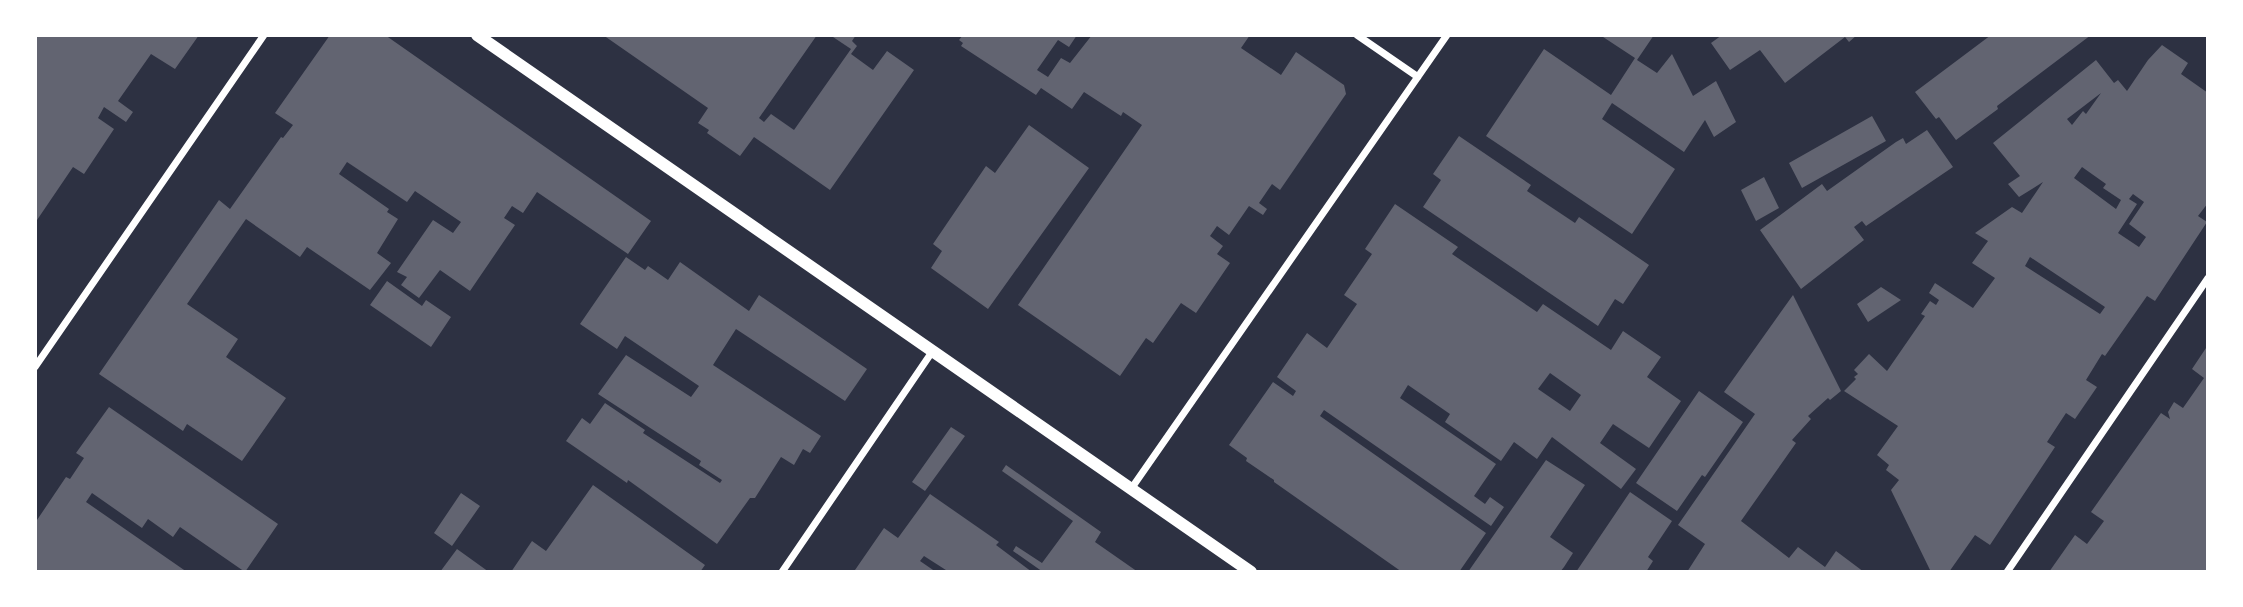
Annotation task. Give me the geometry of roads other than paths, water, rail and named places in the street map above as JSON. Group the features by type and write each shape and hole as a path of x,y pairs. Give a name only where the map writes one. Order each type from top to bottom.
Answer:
{"street":[{"path":"35,367 264,35"},
{"path":"477,35 1251,572"},
{"path":"1357,35 1418,76"},
{"path":"1130,489 1447,35"},
{"path":"2007,572 2208,278"},
{"path":"782,572 932,352"}]}
